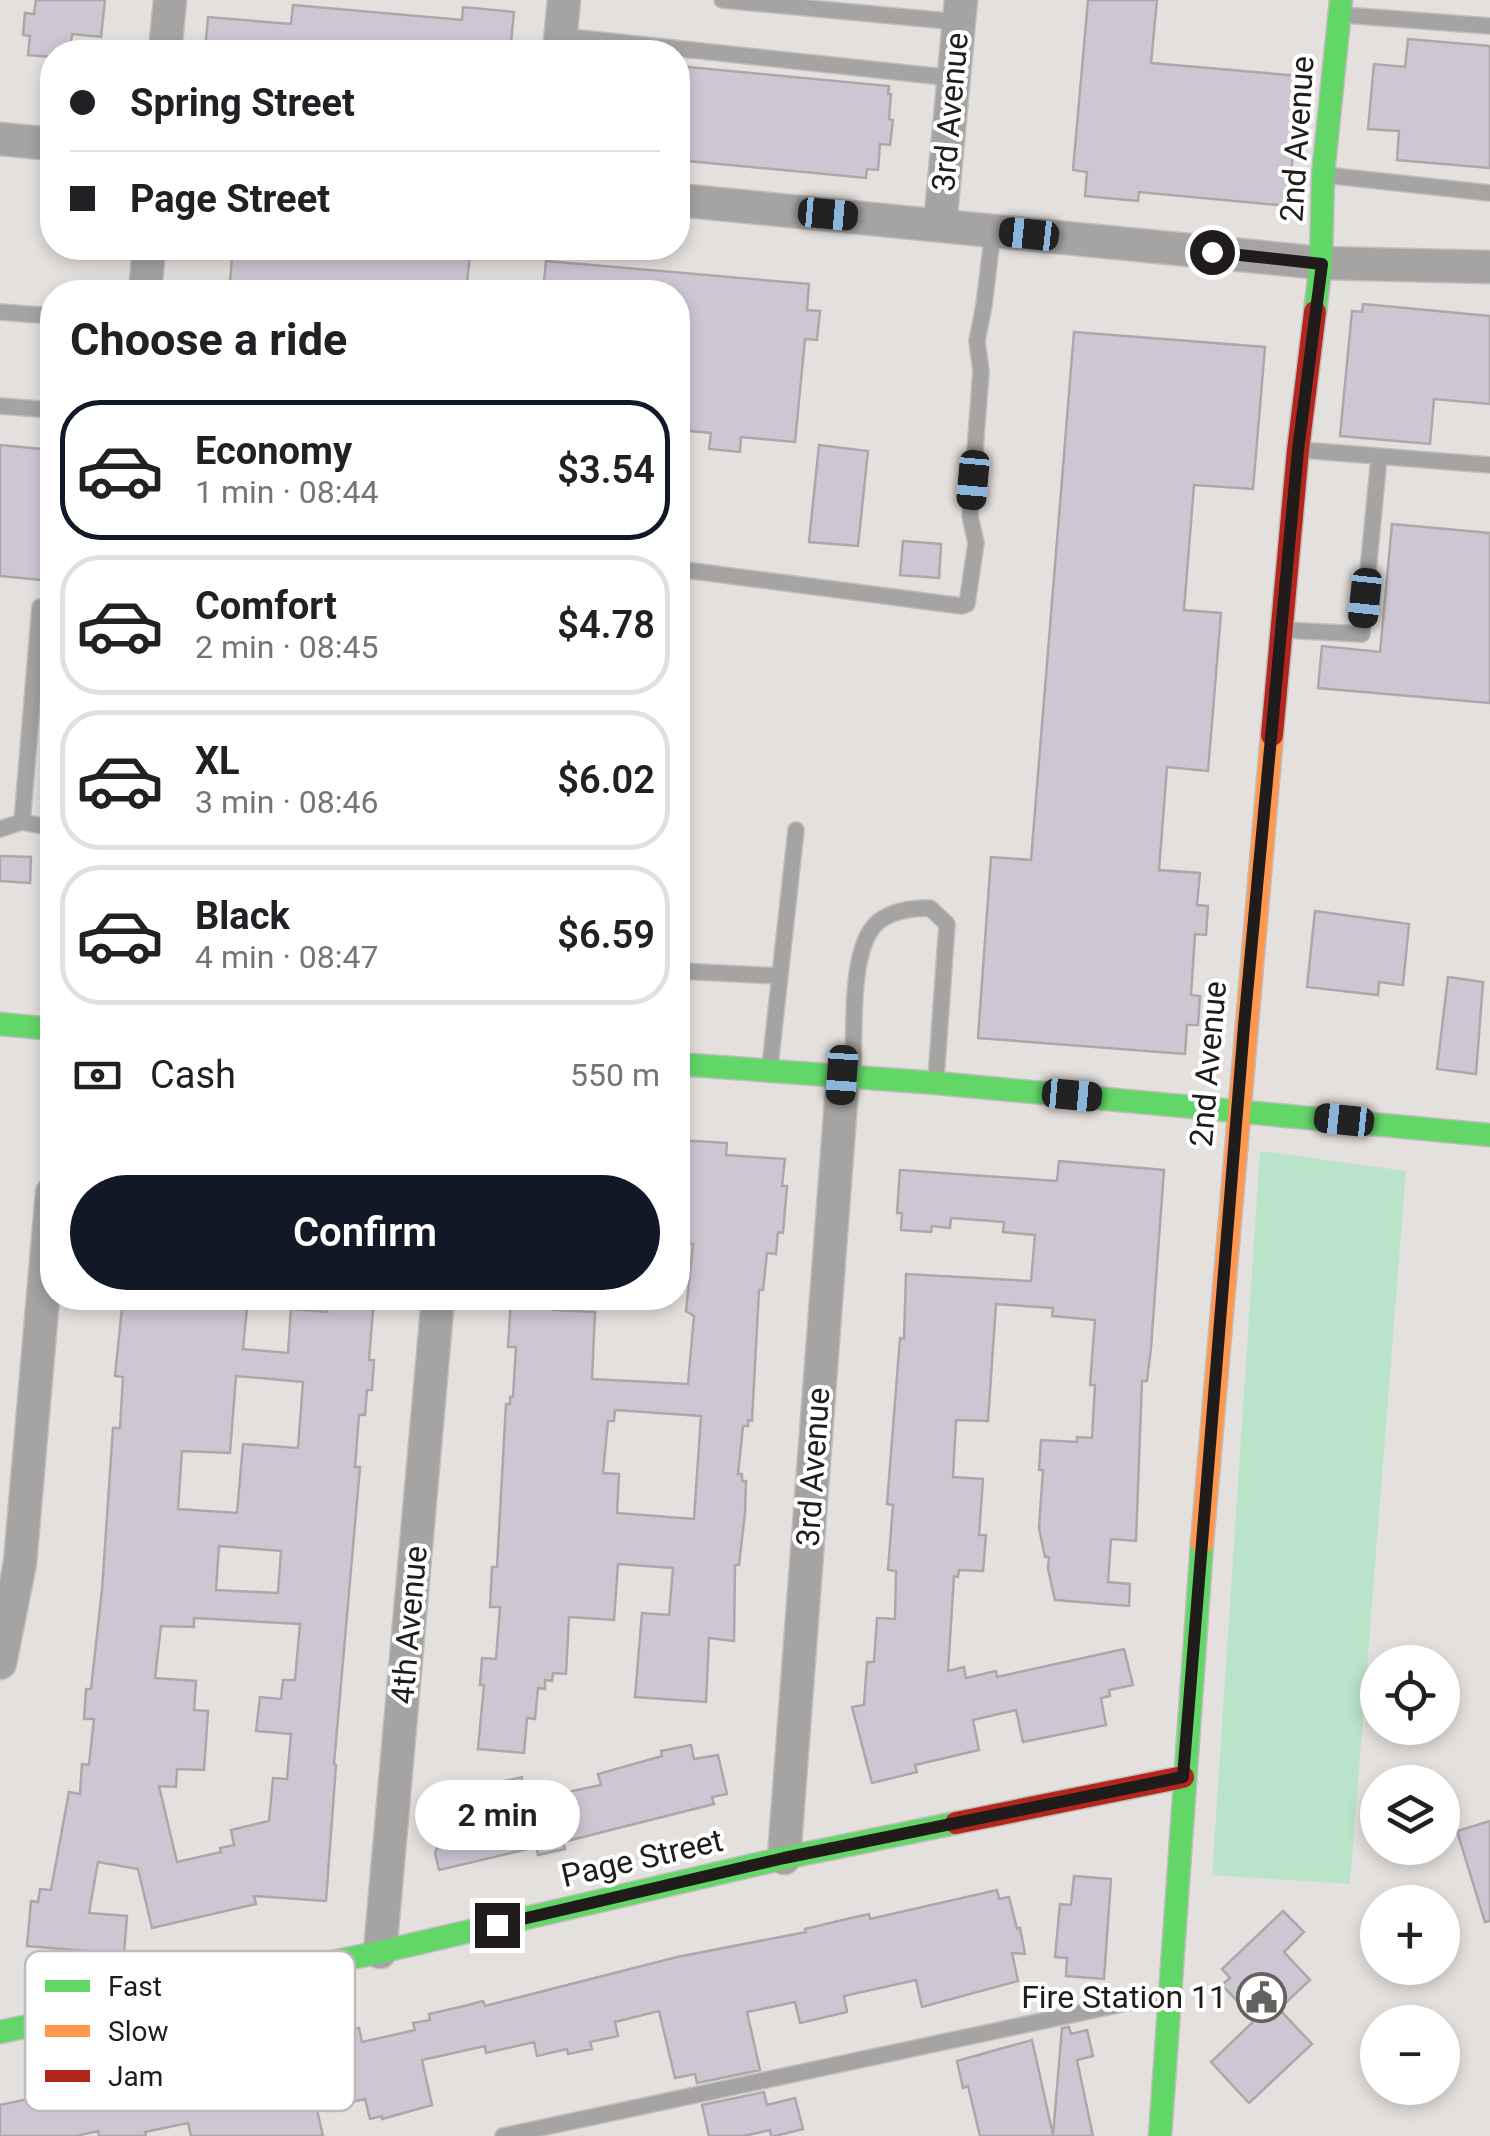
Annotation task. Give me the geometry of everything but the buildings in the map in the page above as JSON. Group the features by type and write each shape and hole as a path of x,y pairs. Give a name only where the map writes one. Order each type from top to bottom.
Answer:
{"street":[{"path":"166,40 170,0"},
{"path":"560,40 564,0"},
{"name":"2nd Avenue","path":"1160,2136 1183,1777 1237,1110 1298,450 1322,264 1324,175 1340,7"},
{"name":"3rd Avenue","path":"940,225 959,11"},
{"path":"0,139 40,143"},
{"path":"690,201 1322,264 1490,267"},
{"path":"0,1024 40,1027"},
{"path":"690,1065 848,1075 1490,1135"},
{"name":"3rd Avenue","path":"784,1858 848,1075"},
{"path":"0,1663 20,1563 42,1310"},
{"name":"4th Avenue","path":"380,1952 437,1310"},
{"name":"Page Street","path":"355,1957 784,1858 1183,1777"},
{"name":"Page Street","path":"0,2032 25,2027"}],"lane":[{"path":"722,0 959,11"},
{"path":"1340,7 1490,26"},
{"path":"690,55 954,78"},
{"path":"1324,175 1490,193"},
{"path":"690,571 968,604 976,543 970,516 981,371 976,341 992,231"},
{"path":"0,312 40,315"},
{"path":"0,406 40,409"},
{"path":"1298,450 1490,466"},
{"path":"1281,630 1362,634 1379,457"},
{"path":"22,822 40,607"},
{"path":"0,829 22,822 40,826"},
{"path":"770,1070 796,830"},
{"path":"848,1075 858,970 866,936 879,921 907,908 930,908 946,924 936,1083"},
{"path":"690,971 780,976"},
{"path":"503,2136 1168,1994"}],"green space":[{"path":"1260,1151 1406,1171 1369,1645 1360,1645 1361,1745 1350,1884 1212,1875"}],"traffic: fast":[{"path":"1315,312 1321,263 1323,175 1341,0"},
{"path":"0,1024 40,1028"},
{"path":"690,1065 936,1083 1490,1135"},
{"path":"1160,2136 1202,1543"},
{"path":"355,1957 784,1858 956,1823"},
{"path":"0,2032 25,2027"}],"traffic: slow":[{"path":"1202,1543 1272,735"}],"traffic: jam":[{"path":"1272,735 1315,312"},
{"path":"956,1823 1183,1777"}],"place":[{"name":"Fire Station 11","path":"1262,1997"}],"route":[{"path":"497,1925 784,1858 1183,1777 1244,1026 1298,450 1322,264 1212,252"}]}
